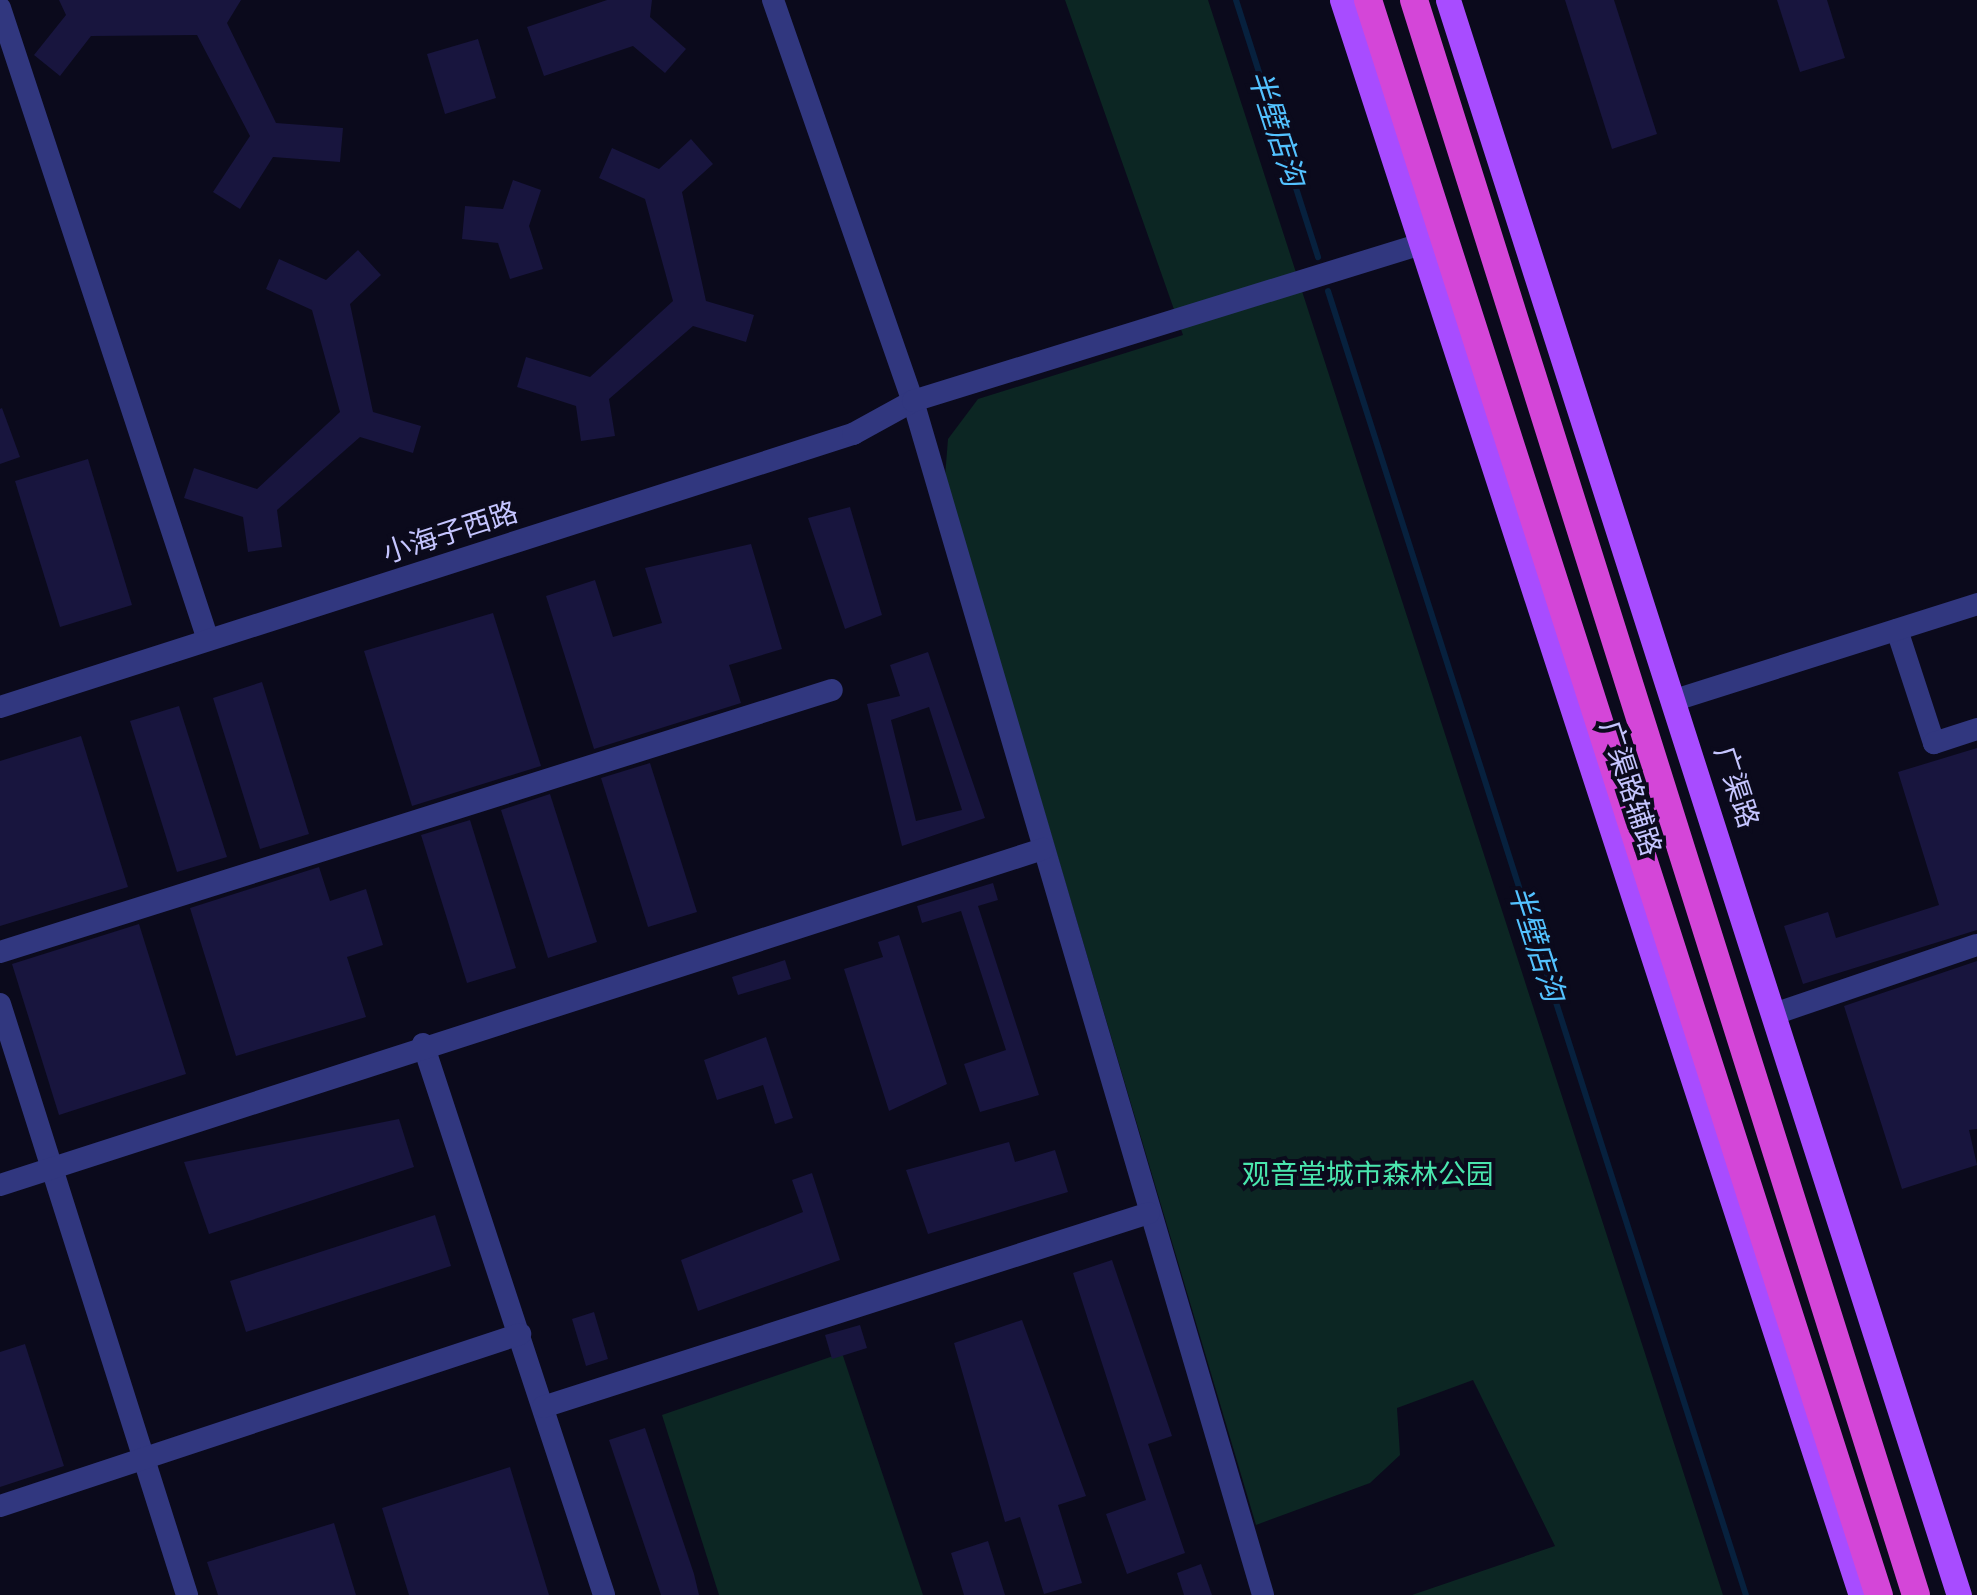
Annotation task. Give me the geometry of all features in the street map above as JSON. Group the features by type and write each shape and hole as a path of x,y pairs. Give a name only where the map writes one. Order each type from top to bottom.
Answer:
{"highway":[{"path":"1368,0 1879,1595"},
{"path":"1414,0 1916,1595"}],"main road":[{"name":"广渠路辅路","path":"1342,0 1862,1595"},
{"name":"广渠路","path":"1448,0 1965,1592"}],"street":[{"path":"773,0 913,401 1264,1595"},
{"path":"0,8 208,640"},
{"name":"小海子西路","path":"0,707 852,434 913,401 1422,244"},
{"path":"1674,700 1977,604"},
{"path":"1897,630 1934,742 1977,729"},
{"path":"0,952 832,690"},
{"path":"0,1185 423,1044 1043,849"},
{"path":"1777,1013 1977,945"},
{"path":"0,1004 187,1595"},
{"path":"423,1044 604,1595"},
{"path":"543,1407 1149,1213"},
{"path":"0,1506 520,1334"}],"green space":[{"name":"观音堂城市森林公园","path":"1065,0 1208,0 1723,1595 1412,1595 1555,1546 1473,1380 1397,1408 1400,1455 1370,1483 1256,1525 945,477 948,439 978,399 1183,335"},
{"path":"842,1353 923,1595 719,1595 662,1415"}],"building":[{"path":"59,0 241,0 227,23 276,123 343,128 340,162 273,157 240,209 213,192 250,136 197,35 91,36 60,76 34,55 66,15"},
{"path":"607,0 652,0 650,17 686,49 665,73 633,46 544,76 527,27"},
{"path":"1565,0 1614,0 1657,134 1612,149"},
{"path":"1777,0 1827,0 1845,58 1800,72"},
{"path":"478,39 496,98 445,114 427,54"},
{"path":"691,139 713,164 682,192 706,301 754,315 746,342 693,326 609,399 615,436 581,441 576,406 517,387 526,357 590,377 673,301 645,199 599,178 612,148 659,169"},
{"path":"513,180 541,190 529,226 543,269 510,279 498,243 462,239 465,206 503,209"},
{"path":"358,250 381,275 350,304 373,412 421,426 413,453 360,437 277,510 282,547 248,552 243,517 184,498 194,468 257,489 340,412 312,310 266,289 279,259 326,280"},
{"path":"0,409 20,457 0,464"},
{"path":"88,459 132,605 60,627 15,481"},
{"path":"850,507 882,615 845,629 808,518"},
{"path":"751,544 782,649 729,665 741,703 594,749 546,596 595,580 613,637 662,623 645,568"},
{"path":"493,613 541,766 412,806 364,651"},
{"path":"928,652 985,818 902,846 867,704 900,696 890,665","holes":["929,707 962,810 916,821 891,720"]},
{"path":"262,682 309,834 260,849 213,698"},
{"path":"179,706 227,857 177,872 130,721"},
{"path":"81,736 128,887 0,926 0,761"},
{"path":"1977,748 1977,930 1803,984 1784,926 1828,912 1836,938 1939,905 1898,772"},
{"path":"650,763 697,912 648,927 601,778"},
{"path":"550,794 597,942 548,958 501,810"},
{"path":"470,820 516,968 467,983 421,835"},
{"path":"319,867 330,901 366,889 383,945 347,957 366,1017 236,1056 190,908"},
{"path":"993,883 998,900 978,906 1039,1095 980,1112 964,1064 1006,1050 961,911 922,923 917,906"},
{"path":"139,924 186,1074 59,1115 12,964"},
{"path":"899,935 947,1084 889,1111 844,969 883,957 878,942"},
{"path":"785,960 791,979 738,995 732,977"},
{"path":"1977,961 1977,1129 1969,1130 1977,1165 1902,1189 1844,1006"},
{"path":"766,1037 793,1118 775,1124 763,1085 717,1100 704,1060"},
{"path":"399,1119 414,1167 209,1234 184,1162"},
{"path":"1009,1142 1015,1162 1055,1150 1068,1192 928,1234 906,1170"},
{"path":"812,1173 840,1260 698,1311 681,1260 803,1212 792,1180"},
{"path":"435,1215 451,1266 246,1332 230,1281"},
{"path":"1112,1260 1172,1436 1148,1444 1185,1553 1127,1574 1106,1514 1146,1500 1073,1273"},
{"path":"594,1312 608,1359 586,1366 572,1319"},
{"path":"1022,1320 1086,1496 1058,1505 1082,1583 1044,1594 1020,1517 1005,1522 954,1343"},
{"path":"860,1325 867,1348 832,1359 825,1335"},
{"path":"25,1344 64,1466 0,1487 0,1352"},
{"path":"645,1428 699,1595 661,1595 609,1440"},
{"path":"510,1467 549,1595 409,1595 382,1508"},
{"path":"334,1523 356,1595 218,1595 207,1562"},
{"path":"988,1541 1005,1595 964,1595 951,1553"},
{"path":"1201,1564 1212,1595 1184,1595 1177,1573"}],"waterway":[{"name":"半壁店沟","path":"1236,0 1318,257"},
{"name":"半壁店沟","path":"1328,291 1746,1595"}]}
